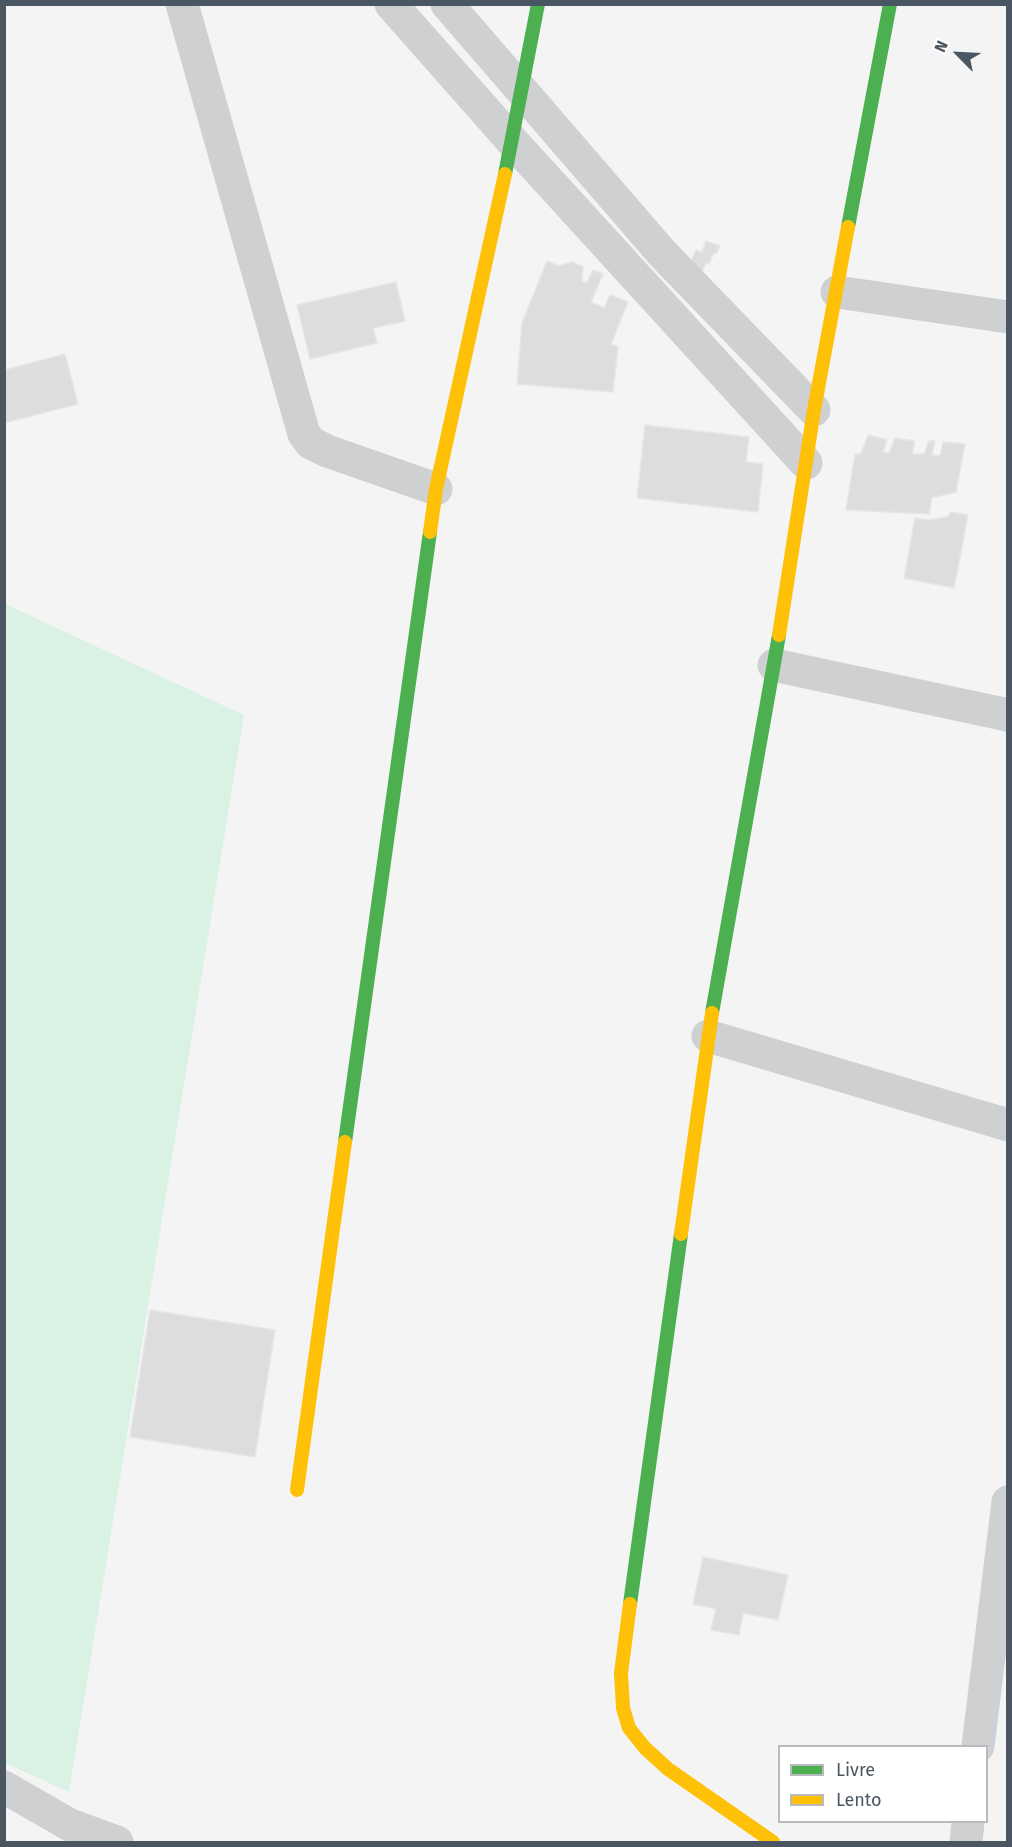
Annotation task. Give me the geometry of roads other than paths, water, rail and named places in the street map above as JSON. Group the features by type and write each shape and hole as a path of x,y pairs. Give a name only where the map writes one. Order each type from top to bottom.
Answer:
{"street":[{"path":"182,4 304,434 311,442 327,451 436,489"},
{"path":"391,4 512,141 806,463"},
{"path":"447,4 662,253 814,410"},
{"path":"297,1490 436,489 512,141 538,4"},
{"path":"773,1842 668,1769 645,1748 629,1728 623,1708 621,1672 708,1036 774,665 814,410 890,4"},
{"path":"837,292 1008,317"},
{"path":"774,665 1008,715"},
{"path":"708,1036 1008,1125"},
{"path":"978,1745 1008,1502"},
{"path":"4,1787 67,1834 117,1842"},
{"path":"966,1842 968,1823"}]}
